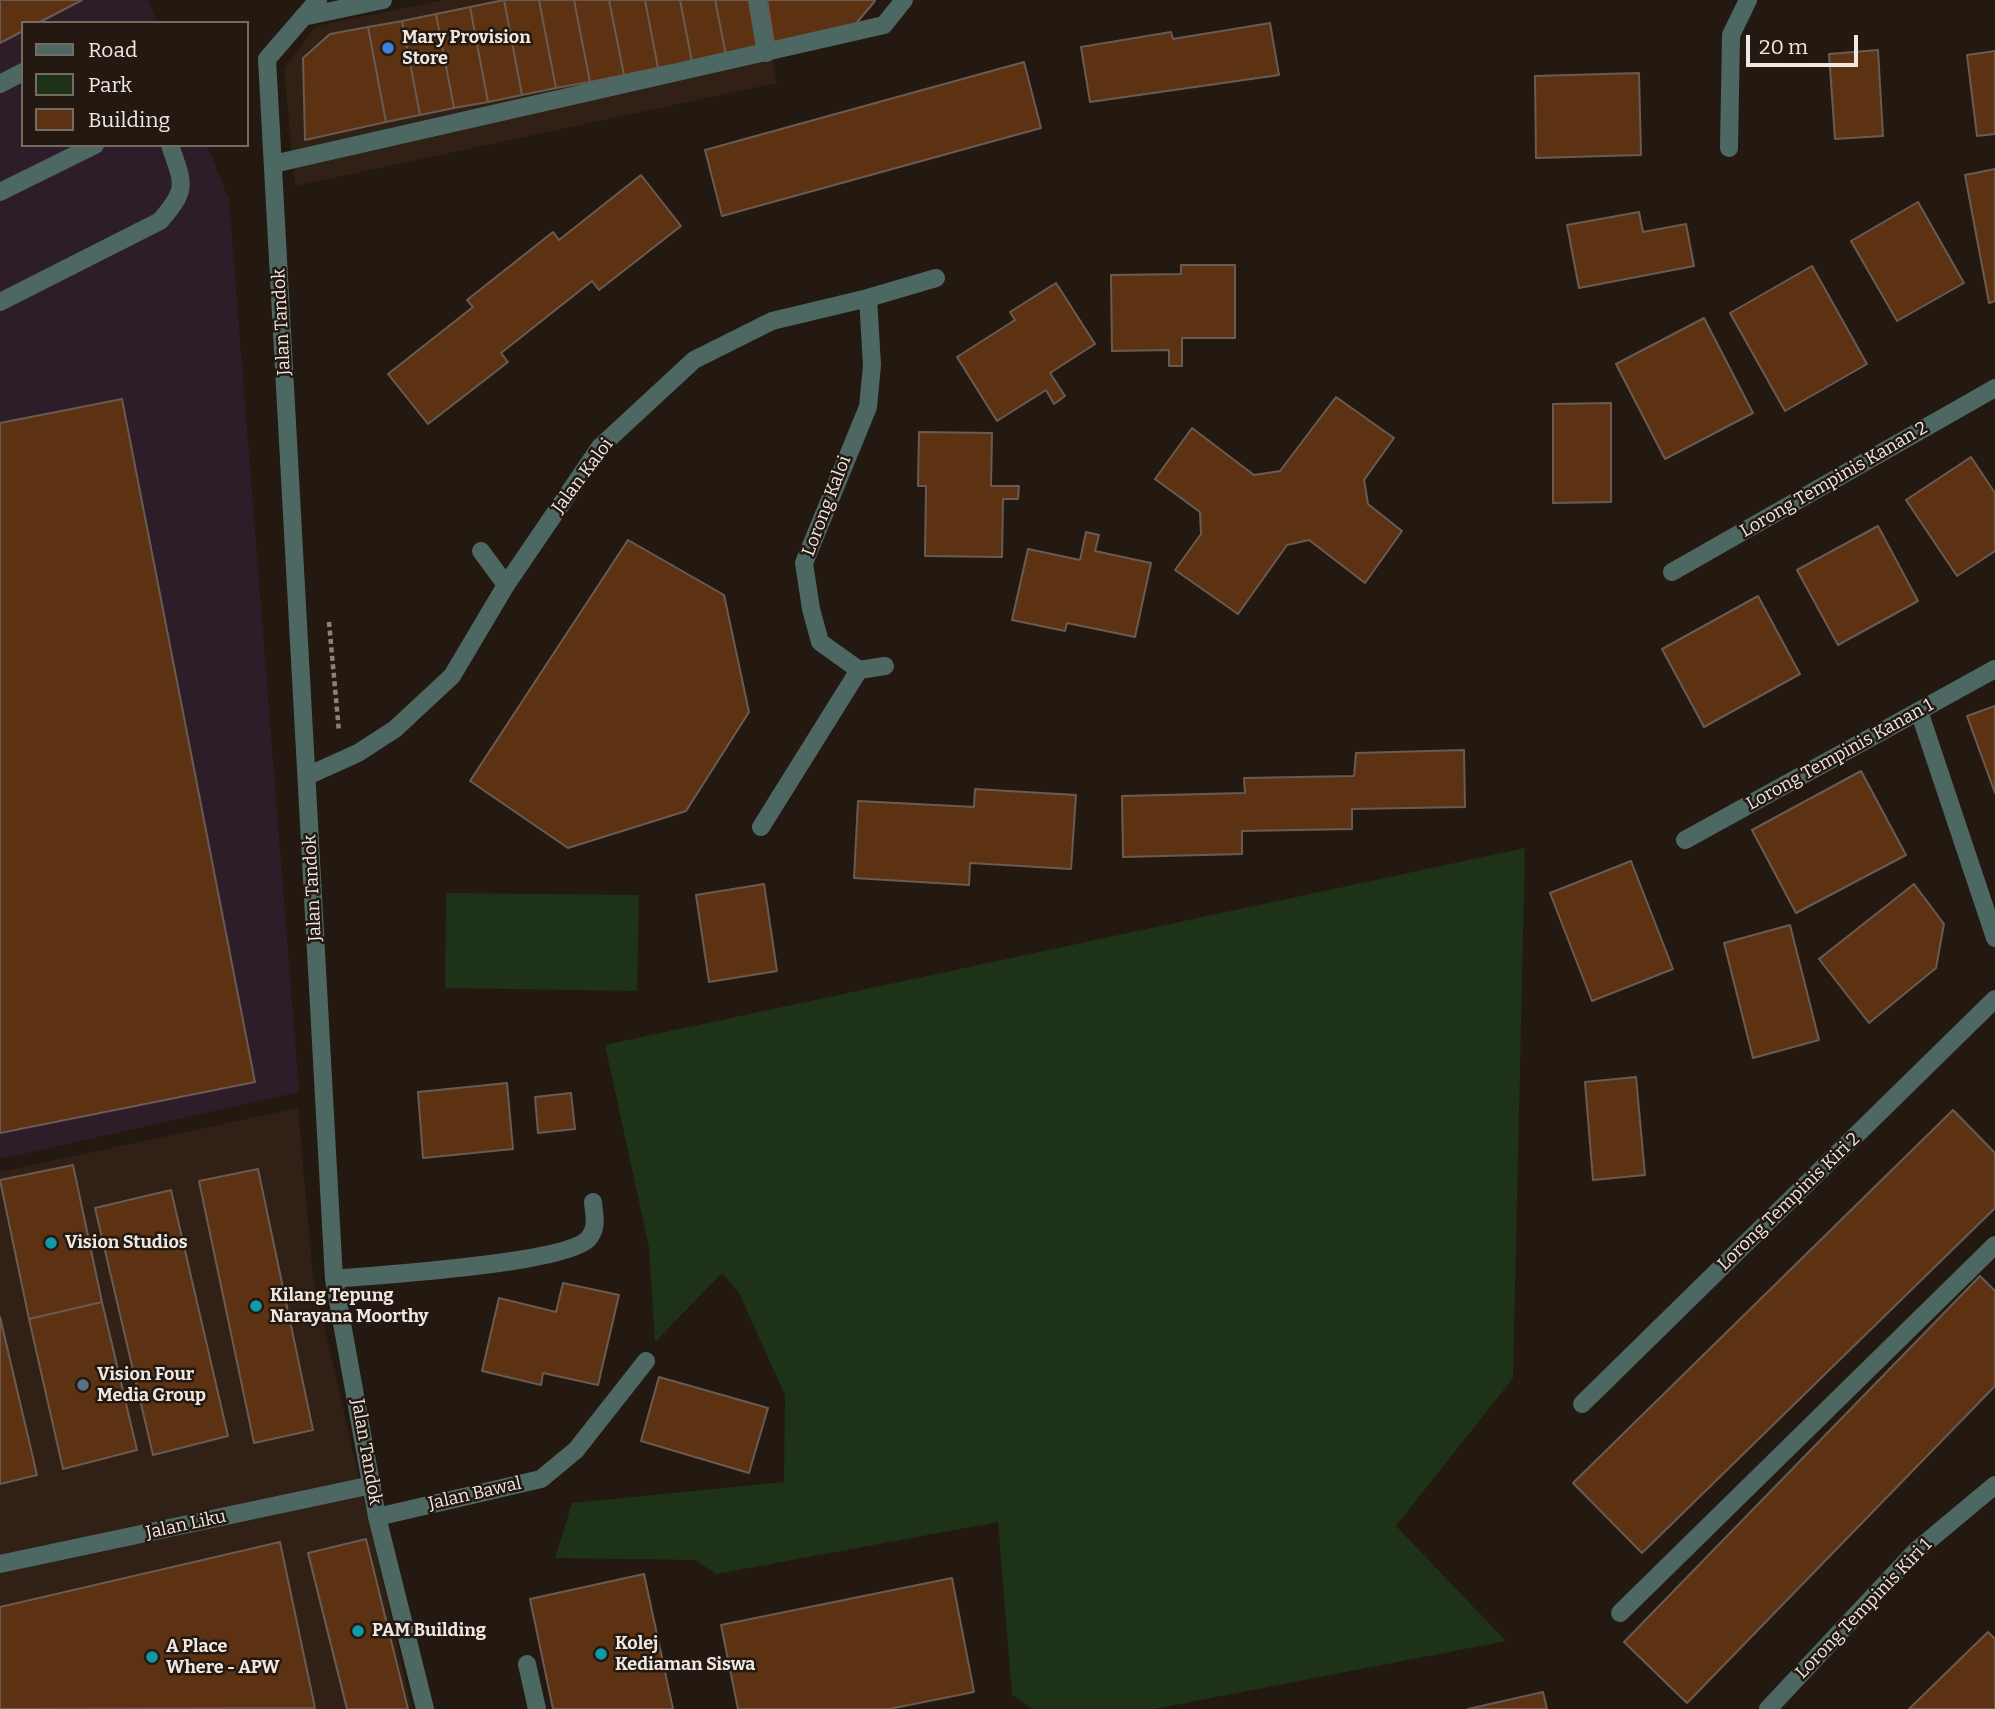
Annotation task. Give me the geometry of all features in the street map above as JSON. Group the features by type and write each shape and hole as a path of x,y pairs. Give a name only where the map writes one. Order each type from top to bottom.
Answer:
{"street":[{"path":"303,17 318,0"},
{"path":"303,17 383,0"},
{"path":"757,0 766,53"},
{"path":"273,164 884,24 904,0"},
{"path":"1729,148 1731,35 1748,0"},
{"name":"Jalan Tandok","path":"303,17 267,59 334,1279 377,1517 425,1709"},
{"path":"0,83 21,73"},
{"path":"0,192 91,147"},
{"path":"0,302 160,220 176,202 183,183 171,147"},
{"name":"Jalan Kaloi","path":"307,776 358,753 422,707 452,676 506,585 600,447 694,360 772,320 868,298 936,278"},
{"name":"Lorong Kaloi","path":"859,670 820,642 804,563 868,407 872,365 868,298"},
{"name":"Lorong Tempinis Kanan 2","path":"1672,572 1995,388"},
{"path":"481,551 506,585"},
{"path":"761,827 859,670 885,666"},
{"name":"Lorong Tempinis Kanan 1","path":"1685,840 1995,669"},
{"path":"1920,711 1995,938"},
{"name":"Lorong Tempinis Kiri 2","path":"1582,1404 1995,999"},
{"path":"334,1279 511,1261 560,1252 587,1240 596,1226 593,1202"},
{"path":"1620,1613 1995,1245"},
{"name":"Jalan Bawal","path":"377,1517 541,1479 576,1450 646,1361"},
{"name":"Jalan Liku","path":"0,1564 372,1485"},
{"name":"Lorong Tempinis Kiri 1","path":"1768,1709 1916,1551 1995,1485"},
{"path":"527,1664 537,1709"}],"shaded area":[{"path":"0,0 148,0 156,21 21,21 21,147 208,147 229,200 299,1092 0,1159"},
{"path":"444,0 760,0 777,83 295,186 284,68 316,26"},
{"path":"298,1108 313,1278 412,1709 0,1709 0,1172"}],"green space":[{"path":"1525,848 1513,1378 1396,1526 1506,1641 1154,1709 1033,1709 1012,1695 998,1522 716,1574 695,1560 555,1558 572,1503 784,1482 785,1395 739,1293 722,1273 655,1342 649,1247 605,1045"},
{"path":"446,893 639,895 637,991 445,988"}],"building":[{"path":"0,0 82,0 42,21 21,21 21,32 0,43"},
{"path":"504,0 522,95 488,102 470,7"},
{"path":"504,0 539,0 556,88 522,95"},
{"path":"539,0 574,0 590,82 556,88"},
{"path":"574,0 609,0 624,75 590,82"},
{"path":"609,0 645,0 658,68 624,75"},
{"path":"645,0 680,0 692,62 658,68"},
{"path":"680,0 715,0 726,55 692,62"},
{"path":"715,0 750,0 759,48 726,55"},
{"path":"767,0 875,1 853,27 774,44"},
{"path":"470,7 488,102 454,108 436,14"},
{"path":"436,14 454,108 420,115 402,21"},
{"path":"402,21 420,115 386,122 368,27"},
{"path":"1270,23 1279,75 1090,102 1081,47 1171,32 1173,39"},
{"path":"368,27 386,122 305,140 303,58 330,34"},
{"path":"1878,50 1883,136 1835,139 1829,54"},
{"path":"1995,51 1995,134 1977,136 1967,55"},
{"path":"1024,62 1041,128 722,216 705,150"},
{"path":"1639,73 1641,155 1536,158 1535,76"},
{"path":"1995,169 1995,301 1989,303 1965,175"},
{"path":"641,175 681,226 599,290 592,281 501,353 508,362 428,424 388,374 473,307 467,300 553,232 559,240"},
{"path":"1918,202 1964,283 1897,321 1851,241"},
{"path":"1639,212 1643,232 1686,224 1694,266 1579,288 1567,225"},
{"path":"1181,265 1235,265 1235,338 1182,338 1182,366 1169,366 1169,350 1112,351 1111,275 1181,274"},
{"path":"1812,266 1867,364 1785,411 1730,313"},
{"path":"1056,283 1095,344 1050,373 1065,396 1054,404 1046,390 997,421 957,357 1015,320 1010,312"},
{"path":"1704,318 1753,413 1665,459 1616,364"},
{"path":"1336,397 1394,438 1364,480 1368,504 1402,531 1365,583 1309,540 1287,545 1238,614 1175,570 1201,534 1200,512 1155,479 1192,428 1254,475 1280,471"},
{"path":"122,399 255,1082 0,1133 0,423"},
{"path":"1611,403 1611,502 1553,503 1553,404"},
{"path":"919,432 992,433 991,486 1019,486 1018,499 1003,499 1002,557 925,556 926,486 918,486"},
{"path":"1971,457 1995,493 1995,551 1957,576 1906,500"},
{"path":"1878,526 1918,601 1838,645 1797,570"},
{"path":"1086,532 1099,535 1095,551 1151,563 1135,637 1067,623 1065,631 1012,620 1028,549 1080,560"},
{"path":"628,540 724,595 749,712 686,811 568,848 470,781"},
{"path":"1758,596 1800,674 1704,727 1662,649"},
{"path":"1995,706 1995,793 1967,716"},
{"path":"1464,750 1465,807 1352,809 1352,829 1242,831 1242,854 1123,857 1122,796 1245,793 1244,778 1354,776 1356,753"},
{"path":"1861,771 1906,855 1796,913 1752,830"},
{"path":"975,789 1076,795 1071,869 970,863 969,885 854,878 858,801 974,807"},
{"path":"1631,861 1673,969 1592,1001 1550,893"},
{"path":"764,884 777,971 709,982 696,895"},
{"path":"1914,884 1944,924 1936,968 1869,1023 1819,959"},
{"path":"1790,925 1819,1040 1753,1058 1724,943"},
{"path":"1636,1077 1645,1175 1593,1180 1585,1082"},
{"path":"507,1083 513,1149 423,1158 418,1092"},
{"path":"571,1093 575,1129 538,1133 535,1097"},
{"path":"1953,1110 1995,1153 1995,1208 1642,1553 1573,1483"},
{"name":"Vision Studios","path":"73,1165 102,1302 29,1319 0,1180"},
{"name":"Kilang Tepung Narayana Moorthy","path":"258,1169 313,1430 254,1443 199,1181"},
{"path":"171,1190 228,1436 153,1455 95,1208"},
{"path":"1980,1276 1995,1291 1995,1386 1687,1703 1624,1642"},
{"path":"563,1283 619,1295 598,1385 543,1373 541,1385 482,1371 499,1298 556,1312"},
{"name":"Vision Four Media Group","path":"102,1302 137,1450 63,1469 29,1319"},
{"path":"0,1317 37,1475 0,1484"},
{"path":"659,1377 768,1408 749,1473 641,1441"},
{"name":"PAM Building","path":"366,1539 408,1709 347,1709 308,1553"},
{"name":"A Place Where - APW","path":"280,1542 315,1708 0,1709 0,1607"},
{"name":"Kolej Kediaman Siswa","path":"644,1574 673,1709 553,1709 530,1599"},
{"path":"952,1578 974,1692 889,1709 738,1709 721,1625"},
{"path":"1988,1632 1995,1639 1995,1709 1909,1709"},
{"path":"1543,1692 1547,1709 1468,1709"}],"place":[{"name":"Mary Provision Store","path":"388,48"},
{"name":"Vision Studios","path":"51,1243"},
{"name":"Kilang Tepung Narayana Moorthy","path":"256,1306"},
{"name":"Vision Four Media Group","path":"83,1385"},
{"name":"PAM Building","path":"358,1631"},
{"name":"Kolej Kediaman Siswa","path":"601,1654"},
{"name":"A Place Where - APW","path":"152,1657"}]}
